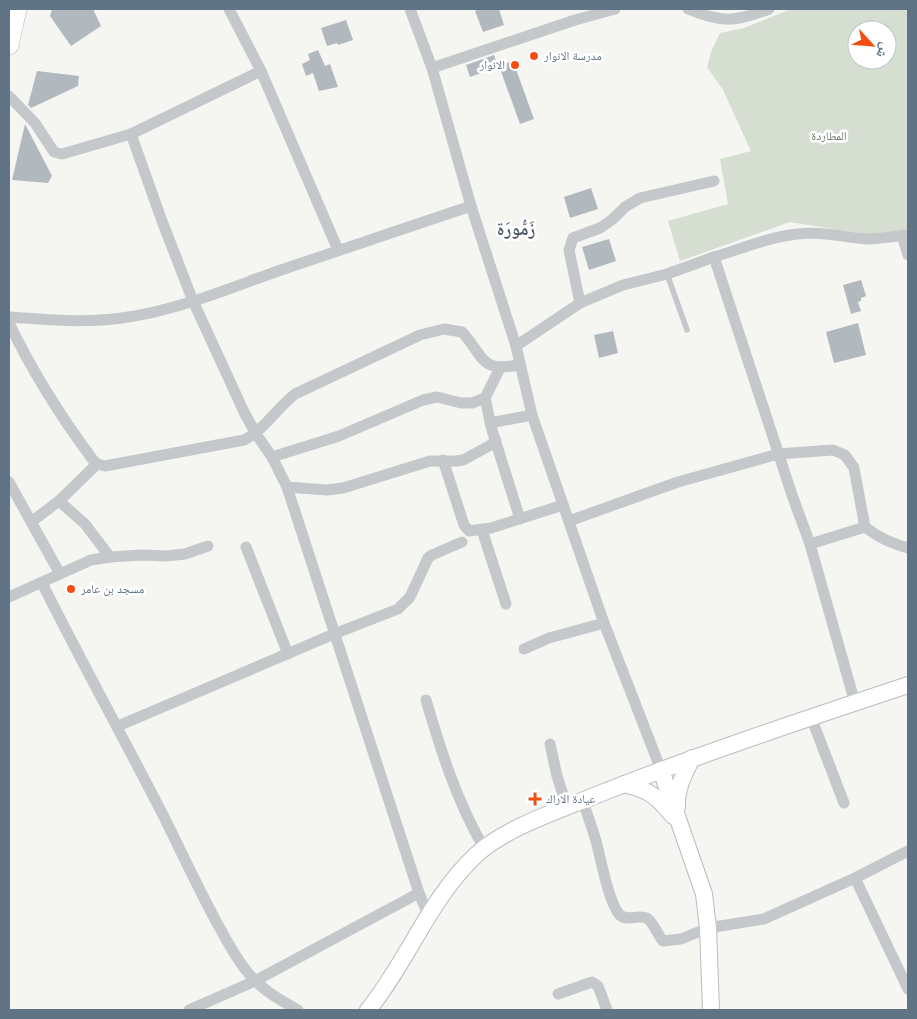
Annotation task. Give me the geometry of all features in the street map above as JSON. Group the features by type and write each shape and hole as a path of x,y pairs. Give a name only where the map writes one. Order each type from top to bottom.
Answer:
{"main road":[{"path":"9,45 17,9"}],"street":[{"path":"229,9 261,71 338,250"},
{"path":"432,68 600,11 615,9"},
{"path":"688,9 719,19 747,17 769,9"},
{"path":"414,10 516,346 532,415 604,623 661,770 704,894 708,928 711,1010"},
{"path":"9,96 34,123 58,154 90,147 131,134 261,71"},
{"path":"131,134 193,301 226,376 256,434 272,457 287,487 418,893 428,916"},
{"path":"580,303 569,250 574,238 600,228 625,207 640,198 714,181"},
{"path":"9,318 95,321 124,318 161,310 193,301 338,250 472,206"},
{"path":"516,346 580,303 623,286 667,274 757,243 796,234 818,233 881,239 905,235 908,255"},
{"path":"714,257 778,454 810,544 854,703"},
{"path":"9,323 24,354 50,397 97,464 105,466 237,442 256,434 281,405 294,394 420,335 444,329 462,332 484,361 492,366 500,368 520,365"},
{"path":"500,368 485,398 490,423 520,519"},
{"path":"272,457 339,436 424,400 437,397 461,403 472,403 485,398"},
{"path":"490,423 532,415"},
{"path":"287,487 327,490 343,488 430,461 463,460 489,446 496,440"},
{"path":"569,520 678,482 778,454 833,450 845,455 854,468 865,527 887,542 908,548"},
{"path":"443,460 464,525 469,531 482,530 564,505"},
{"path":"31,522 59,501 97,464"},
{"path":"9,482 60,574"},
{"path":"59,501 85,524 110,557"},
{"path":"810,544 865,527"},
{"path":"482,530 506,604"},
{"path":"118,726 334,634 398,609 410,597 428,558 462,542"},
{"path":"9,597 91,560 110,557 185,554 208,546"},
{"path":"246,547 288,654"},
{"path":"42,583 118,726 205,901 232,949 245,969 267,992 298,1010"},
{"path":"524,649 549,638 604,623"},
{"path":"368,1010 383,992 428,916 455,878 484,848 546,814 624,784 692,758 908,685"},
{"path":"426,700 458,798 484,848"},
{"path":"811,718 844,802"},
{"path":"550,744 557,776 595,839 606,883 617,912 620,916 648,919 663,941 681,939 708,928 764,919 855,878 908,851"},
{"path":"680,822 677,798 679,786 692,758"},
{"path":"624,784 655,795 680,822"},
{"path":"855,878 908,989"},
{"path":"189,1010 256,981 418,893"},
{"path":"558,994 592,982 598,986 607,1010"}],"lane":[{"path":"667,274 687,330"}],"green space":[{"name":"المطاردة","path":"791,9 908,9 908,229 877,236 790,222 680,261 668,221 728,204 720,159 751,151 723,90 707,67 711,52 720,33 744,28"}],"building":[{"path":"52,9 93,9 101,26 71,46 50,16"},
{"path":"480,9 499,9 504,25 483,32 475,11"},
{"path":"346,20 353,40 327,46 321,28"},
{"path":"318,50 325,66 330,64 338,87 319,91 313,73 306,76 302,64 310,60 308,54"},
{"path":"494,55 498,67 470,77 466,65"},
{"path":"513,61 534,119 520,124 499,66"},
{"path":"37,71 79,76 78,86 31,108 28,105"},
{"path":"25,124 52,176 48,183 12,180"},
{"path":"591,188 598,209 570,218 564,197"},
{"path":"609,239 616,261 589,270 582,247"},
{"path":"861,280 866,296 858,302 861,311 851,314 843,285"},
{"path":"858,323 866,355 834,363 826,332"},
{"path":"613,331 618,353 599,358 594,335"}],"place":[{"name":"مدرسة الانوار","path":"534,56"},
{"name":"الانوار","path":"515,65"},
{"name":"مسجد بن عامر","path":"71,589"},
{"name":"عيادة الاراك","path":"535,799"}],"district":[{"name":"زَمُّورَة","path":"516,229"}]}
